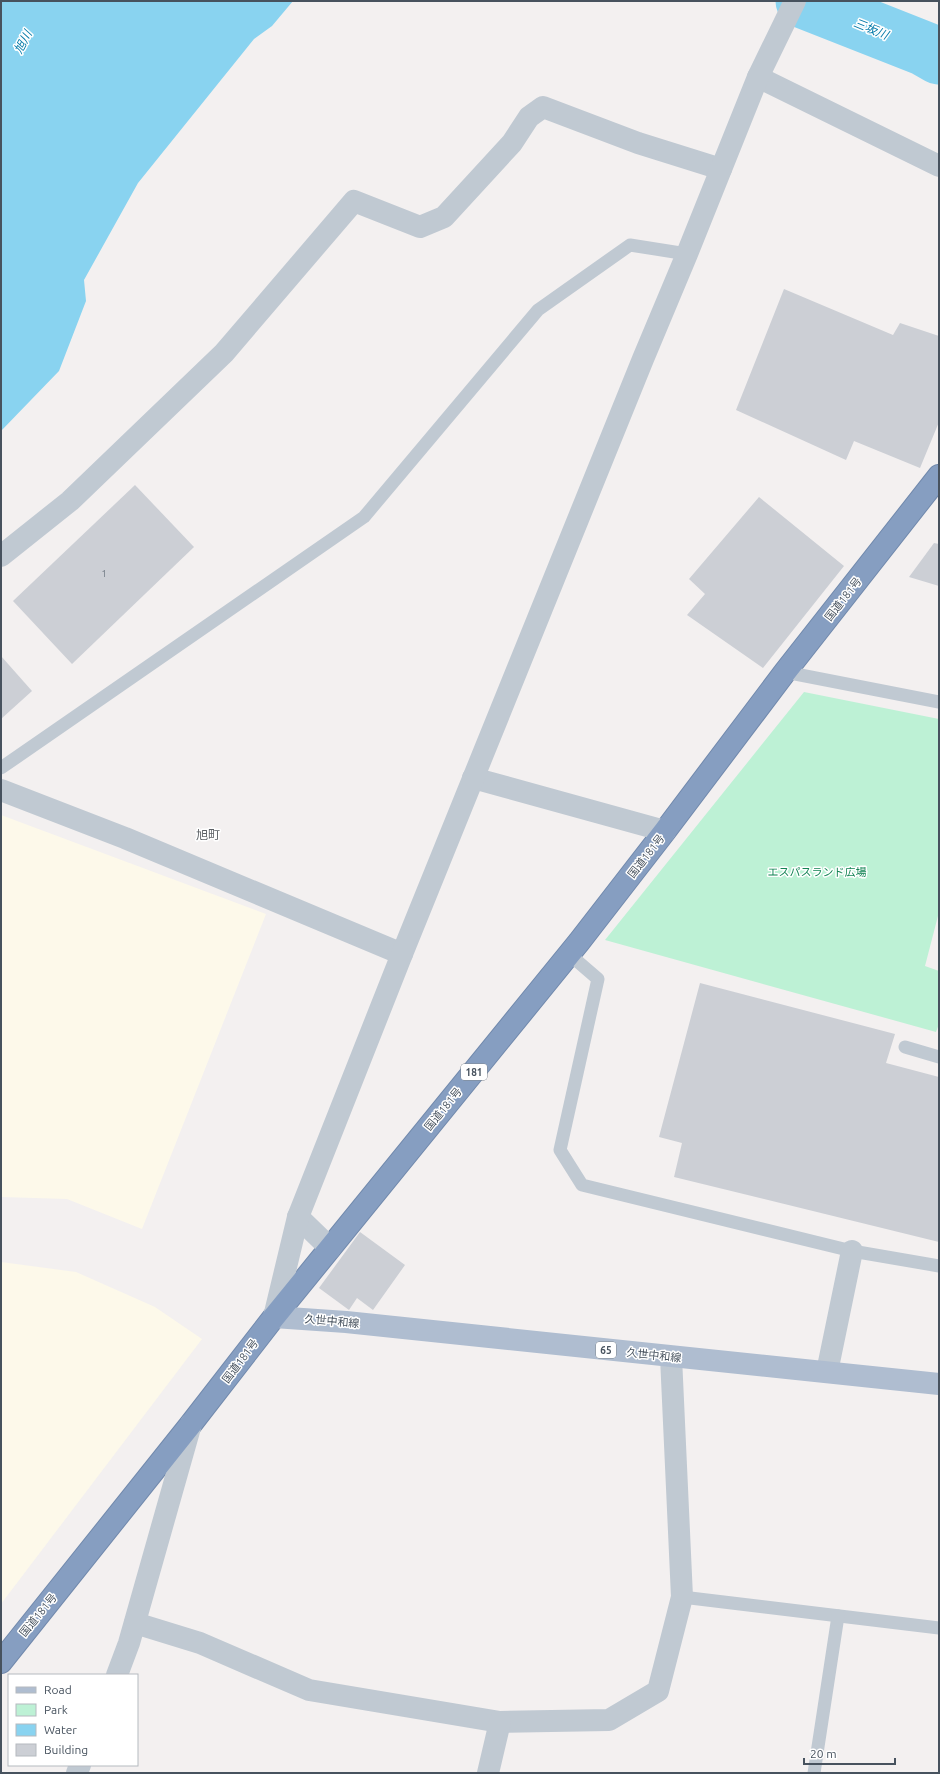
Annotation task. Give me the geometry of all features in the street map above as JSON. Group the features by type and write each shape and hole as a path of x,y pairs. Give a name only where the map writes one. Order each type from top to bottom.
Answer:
{"highway":[{"name":"国道181号","path":"1,1662 191,1424 274,1316 569,954 665,831 785,672 939,476"}],"main road":[{"name":"久世中和線","path":"274,1316 346,1322 939,1384"}],"street":[{"path":"274,1316 298,1217 402,954 758,77 795,1"},
{"path":"758,77 939,166"},
{"path":"1,556 70,501 224,353 354,201 420,228 444,217 512,143 529,118 543,107 638,143 721,169"},
{"path":"473,778 665,831"},
{"path":"1,790 125,838 402,954"},
{"path":"298,1217 330,1248"},
{"path":"827,1372 852,1251"},
{"path":"135,1623 200,1643 309,1690 500,1722 609,1720 658,1691 682,1598 671,1357"},
{"path":"116,1674 129,1643 135,1623 191,1424"},
{"path":"488,1773 500,1722"}],"lane":[{"path":"1,768 364,517 538,310 630,245 687,254"},
{"path":"785,672 939,702"},
{"path":"569,954 598,979 560,1150 582,1185 852,1251 939,1266"},
{"path":"905,1047 939,1057"},
{"path":"682,1598 939,1628"},
{"path":"814,1773 838,1616"}],"shaded area":[{"path":"1,815 266,914 142,1229 67,1199 2,1197 1,1199"},
{"path":"1,1262 76,1272 155,1307 202,1339 1,1604"}],"green space":[{"name":"エスパスランド広場","path":"804,692 939,719 939,912 925,966 939,971 939,1024 936,1032 605,940"}],"water":[{"name":"旭川","path":"1,1 293,1 272,26 254,39 138,183 84,280 86,301 59,371 1,431"}],"building":[{"path":"784,289 893,335 900,323 939,336 939,422 920,468 854,441 846,460 736,410"},
{"path":"135,485 194,547 72,664 13,601"},
{"path":"759,497 844,566 763,668 687,615 705,594 689,579"},
{"path":"934,543 939,544 939,586 909,577"},
{"path":"1,656 32,691 1,719"},
{"path":"700,983 895,1034 886,1063 939,1077 939,1242 674,1177 682,1143 659,1137"},
{"path":"360,1232 405,1265 373,1310 357,1298 349,1310 319,1288"}],"waterway":[{"name":"三坂川","path":"803,1 925,49 939,57"}],"district":[{"name":"旭町","path":"208,835"}]}
